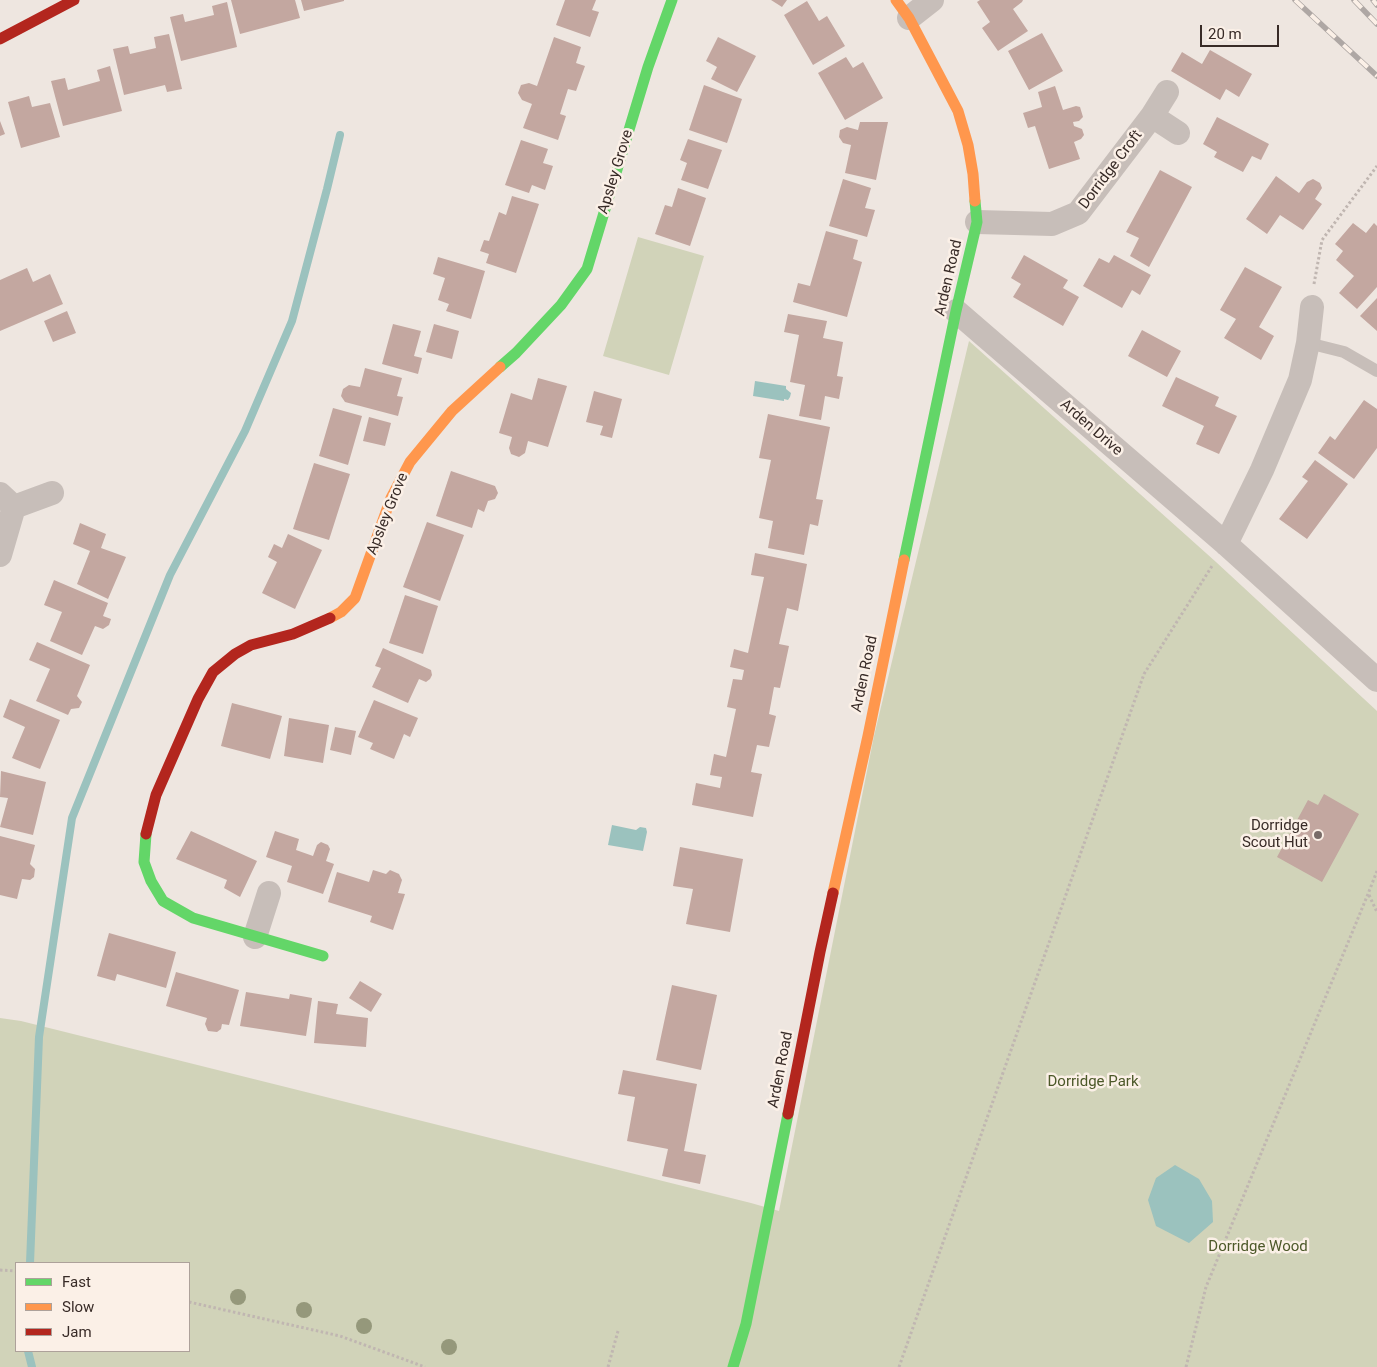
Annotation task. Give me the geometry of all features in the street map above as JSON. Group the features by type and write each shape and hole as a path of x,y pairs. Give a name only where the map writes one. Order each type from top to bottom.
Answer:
{"street":[{"path":"0,40 74,0"},
{"name":"Apsley Grove","path":"323,956 192,918 163,902 151,881 144,862 146,831 156,795 198,699 213,672 235,654 251,645 293,634 329,620 341,612 355,598 391,498 410,462 452,411 516,353 561,305 587,269 648,67 672,0"},
{"path":"903,9 932,0"},
{"name":"Arden Road","path":"733,1367 746,1324 820,952 868,736 956,311 977,222 973,174 968,145 958,112 903,9"},
{"name":"Dorridge Croft","path":"977,222 1052,224 1078,213 1152,116 1167,92"},
{"name":"Dorridge Croft","path":"1152,116 1178,133"},
{"path":"1226,544 1262,470 1300,380 1308,343 1312,307"},
{"name":"Arden Drive","path":"956,311 1226,544 1377,680"},
{"path":"0,555 7,501 52,493"},
{"path":"255,937 269,893"}],"lane":[{"path":"1308,343 1344,352 1377,371"}],"path":[{"path":"1312,307 1314,281 1322,240 1377,166"},
{"path":"899,1367 1144,674 1226,544"},
{"path":"1186,1367 1206,1287 1377,870"},
{"path":"1368,894 1377,912"},
{"path":"0,1270 15,1270"},
{"path":"190,1302 340,1336 425,1367"},
{"path":"608,1367 618,1331"}],"green space":[{"path":"638,237 704,256 669,375 603,356"},
{"name":"Dorridge Park","path":"969,341 1216,562 1377,711 1377,1367 0,1367 0,1018 21,1021 779,1211 874,736"}],"water":[{"path":"755,381 786,386 786,389 791,393 790,397 788,400 784,399 784,401 753,396"},
{"path":"612,825 636,830 640,827 646,828 647,832 643,851 608,845"},
{"path":"1175,1165 1199,1179 1212,1201 1213,1222 1189,1243 1156,1226 1148,1200 1156,1178"}],"building":[{"path":"231,0 295,0 300,18 240,34"},
{"path":"301,0 344,0 344,1 304,11"},
{"path":"565,0 596,0 592,10 599,12 590,37 556,25"},
{"path":"771,0 787,0 782,7"},
{"path":"980,0 1023,0 1013,9 1028,31 998,51 982,28 990,22 977,2"},
{"path":"807,1 819,21 827,16 845,46 813,65 784,15"},
{"path":"227,2 237,47 181,61 170,17 183,14 185,22 214,15 212,6"},
{"path":"1042,33 1063,71 1029,90 1008,51"},
{"path":"169,34 182,89 167,92 165,85 124,95 113,49 128,46 130,54 156,48 154,37"},
{"path":"554,37 581,47 576,63 585,66 576,91 568,89 560,114 566,116 558,140 523,128 532,104 522,100 518,93 521,85 529,83 537,86"},
{"path":"718,37 756,56 737,92 711,79 717,67 706,61"},
{"path":"1210,50 1252,74 1239,97 1226,89 1220,100 1171,71 1182,52 1202,64"},
{"path":"846,57 853,68 863,62 883,98 845,120 818,73"},
{"path":"110,66 122,111 63,126 51,81 65,78 68,90 100,81 97,70"},
{"path":"704,85 742,99 727,143 689,130"},
{"path":"1055,86 1063,110 1076,106 1080,107 1083,117 1079,121 1073,122 1074,126 1082,129 1084,135 1081,139 1074,142 1080,159 1049,169 1035,126 1028,128 1023,113 1042,107 1038,92"},
{"path":"29,96 32,107 50,103 60,137 21,148 8,102"},
{"path":"1217,117 1269,144 1261,160 1252,156 1243,172 1214,157 1217,152 1203,144"},
{"path":"0,121 5,134 0,136"},
{"path":"860,122 888,122 876,180 845,173 851,145 843,143 839,137 840,130 847,127 858,130"},
{"path":"688,139 722,150 708,189 681,180 687,163 680,160"},
{"path":"521,140 548,149 543,163 553,166 545,190 532,185 529,193 505,185"},
{"path":"1160,170 1192,187 1149,267 1130,256 1139,238 1126,232"},
{"path":"1276,176 1299,193 1307,182 1313,179 1320,183 1322,188 1315,199 1322,204 1303,230 1280,215 1267,234 1246,219"},
{"path":"843,179 871,188 865,208 875,210 867,237 829,226"},
{"path":"678,188 706,198 690,246 655,234 665,205 672,207"},
{"path":"512,196 539,204 516,273 486,263 489,254 480,251 484,240 489,241 499,212 506,215"},
{"path":"1353,223 1366,233 1374,223 1377,226 1377,287 1357,309 1339,293 1354,276 1336,260 1343,251 1335,244"},
{"path":"826,231 858,240 853,259 862,262 847,317 793,302 798,283 810,286"},
{"path":"1024,255 1068,280 1063,288 1079,297 1063,326 1013,297 1021,284 1011,278"},
{"path":"1114,255 1151,275 1140,295 1132,290 1122,308 1083,286 1099,258 1109,263"},
{"path":"438,257 485,271 471,319 446,311 449,304 438,300 445,278 433,274"},
{"path":"1245,267 1282,287 1259,327 1274,336 1261,360 1224,338 1236,319 1220,310"},
{"path":"27,268 33,282 50,274 63,304 0,331 0,280"},
{"path":"1377,298 1377,331 1360,316"},
{"path":"67,311 76,333 53,342 44,321"},
{"path":"788,314 827,321 823,338 843,342 837,376 843,377 839,399 825,396 821,420 799,416 805,385 790,382 799,335 784,332"},
{"path":"393,324 421,331 414,356 422,358 418,374 382,364"},
{"path":"434,324 459,331 452,359 426,352"},
{"path":"1142,330 1181,351 1167,377 1128,356"},
{"path":"365,368 402,378 397,396 403,397 398,416 345,402 341,396 343,389 349,385 360,387"},
{"path":"1176,377 1219,397 1215,406 1237,416 1219,454 1196,444 1204,426 1162,406"},
{"path":"538,378 567,386 548,447 528,441 525,453 519,457 511,454 509,448 512,437 499,433 511,393 532,400"},
{"path":"594,391 622,399 612,438 600,435 603,426 586,422"},
{"path":"1364,400 1377,409 1377,448 1354,479 1318,453 1330,436 1335,440"},
{"path":"333,408 362,416 348,465 319,456"},
{"path":"768,414 830,427 816,499 823,500 818,526 810,524 804,555 768,548 773,521 759,518 771,460 759,458"},
{"path":"369,417 391,423 385,446 363,441"},
{"path":"1315,460 1348,484 1307,539 1279,519 1308,481 1302,477"},
{"path":"314,463 350,474 329,540 293,529"},
{"path":"451,471 495,486 498,493 495,499 488,501 484,512 478,509 472,528 436,516"},
{"path":"427,522 464,535 440,601 403,587"},
{"path":"80,523 106,534 101,548 126,557 108,599 77,584 90,551 73,544"},
{"path":"288,534 322,550 295,609 262,593 277,562 268,557 274,544 282,548"},
{"path":"755,553 807,564 798,611 787,608 779,644 789,646 780,688 774,687 769,714 776,716 769,747 757,745 751,772 762,774 753,817 692,805 696,783 720,788 722,777 710,775 714,754 726,757 736,709 727,707 733,679 742,680 744,670 730,667 734,649 748,653 764,577 751,575"},
{"path":"54,580 108,603 103,616 111,619 109,625 103,629 95,626 82,655 50,641 62,612 44,605"},
{"path":"405,595 438,606 423,654 389,643"},
{"path":"37,642 90,665 77,696 82,702 79,708 71,709 68,715 36,701 50,669 29,660"},
{"path":"383,648 431,670 432,675 426,682 419,679 408,703 372,687 381,668 375,666"},
{"path":"10,699 60,720 40,769 12,758 25,727 3,717"},
{"path":"374,700 418,718 410,737 404,734 394,759 370,749 373,743 358,737"},
{"path":"232,703 282,716 270,759 221,746"},
{"path":"289,718 329,725 323,763 284,756"},
{"path":"335,727 356,731 351,755 330,750"},
{"path":"1,771 46,782 33,835 0,827 8,798 0,797"},
{"name":"Dorridge Scout Hut","path":"1324,794 1359,814 1322,882 1277,857 1308,800 1318,805"},
{"path":"191,831 257,861 240,897 224,888 227,880 176,859"},
{"path":"275,831 299,839 296,850 313,856 317,845 321,842 328,845 330,849 326,861 334,864 323,894 287,882 292,866 266,857"},
{"path":"0,836 35,845 30,864 35,869 34,877 30,880 22,879 17,899 0,895"},
{"path":"680,847 743,859 730,932 686,924 693,889 673,886"},
{"path":"373,870 386,874 390,870 399,874 402,880 398,893 405,894 393,930 370,922 372,916 328,902 337,872 369,882"},
{"path":"109,933 176,952 166,988 117,974 115,981 97,976"},
{"path":"176,972 239,990 229,1025 222,1024 221,1029 217,1032 208,1031 205,1024 207,1018 166,1006"},
{"path":"360,981 382,994 371,1012 349,998"},
{"path":"672,985 717,995 701,1070 656,1060"},
{"path":"246,992 289,999 290,994 312,998 306,1036 240,1026"},
{"path":"318,1001 338,1004 336,1014 368,1018 366,1047 314,1043"},
{"path":"623,1070 697,1084 684,1151 706,1155 700,1184 662,1176 668,1149 627,1141 635,1097 618,1094"}],"waterway":[{"path":"30,1262 39,1037 72,818 170,575 245,431 292,321 340,135"},
{"path":"28,1352 32,1367"}],"railway":[{"path":"1295,0 1377,76"},
{"path":"1354,0 1377,24"},
{"path":"1373,0 1377,5"}],"traffic: fast":[{"path":"500,367 516,353 561,305 587,269 648,67 672,0"},
{"path":"904,560 956,311 977,222 975,201"},
{"path":"146,834 144,862 151,881 163,901 193,918 323,956"},
{"path":"733,1367 746,1324 788,1114"}],"traffic: slow":[{"path":"896,0 909,18 958,111 968,145 975,201"},
{"path":"330,618 341,612 355,598 391,498 410,462 452,411 500,367"},
{"path":"833,893 904,560"}],"traffic: jam":[{"path":"0,39 74,0"},
{"path":"146,834 156,795 198,699 213,672 235,654 251,645 293,634 330,618"},
{"path":"788,1114 833,893"}],"place":[{"name":"Dorridge Scout Hut","path":"1318,835"}],"park label":[{"name":"Dorridge Wood","path":"1258,1247"}]}
